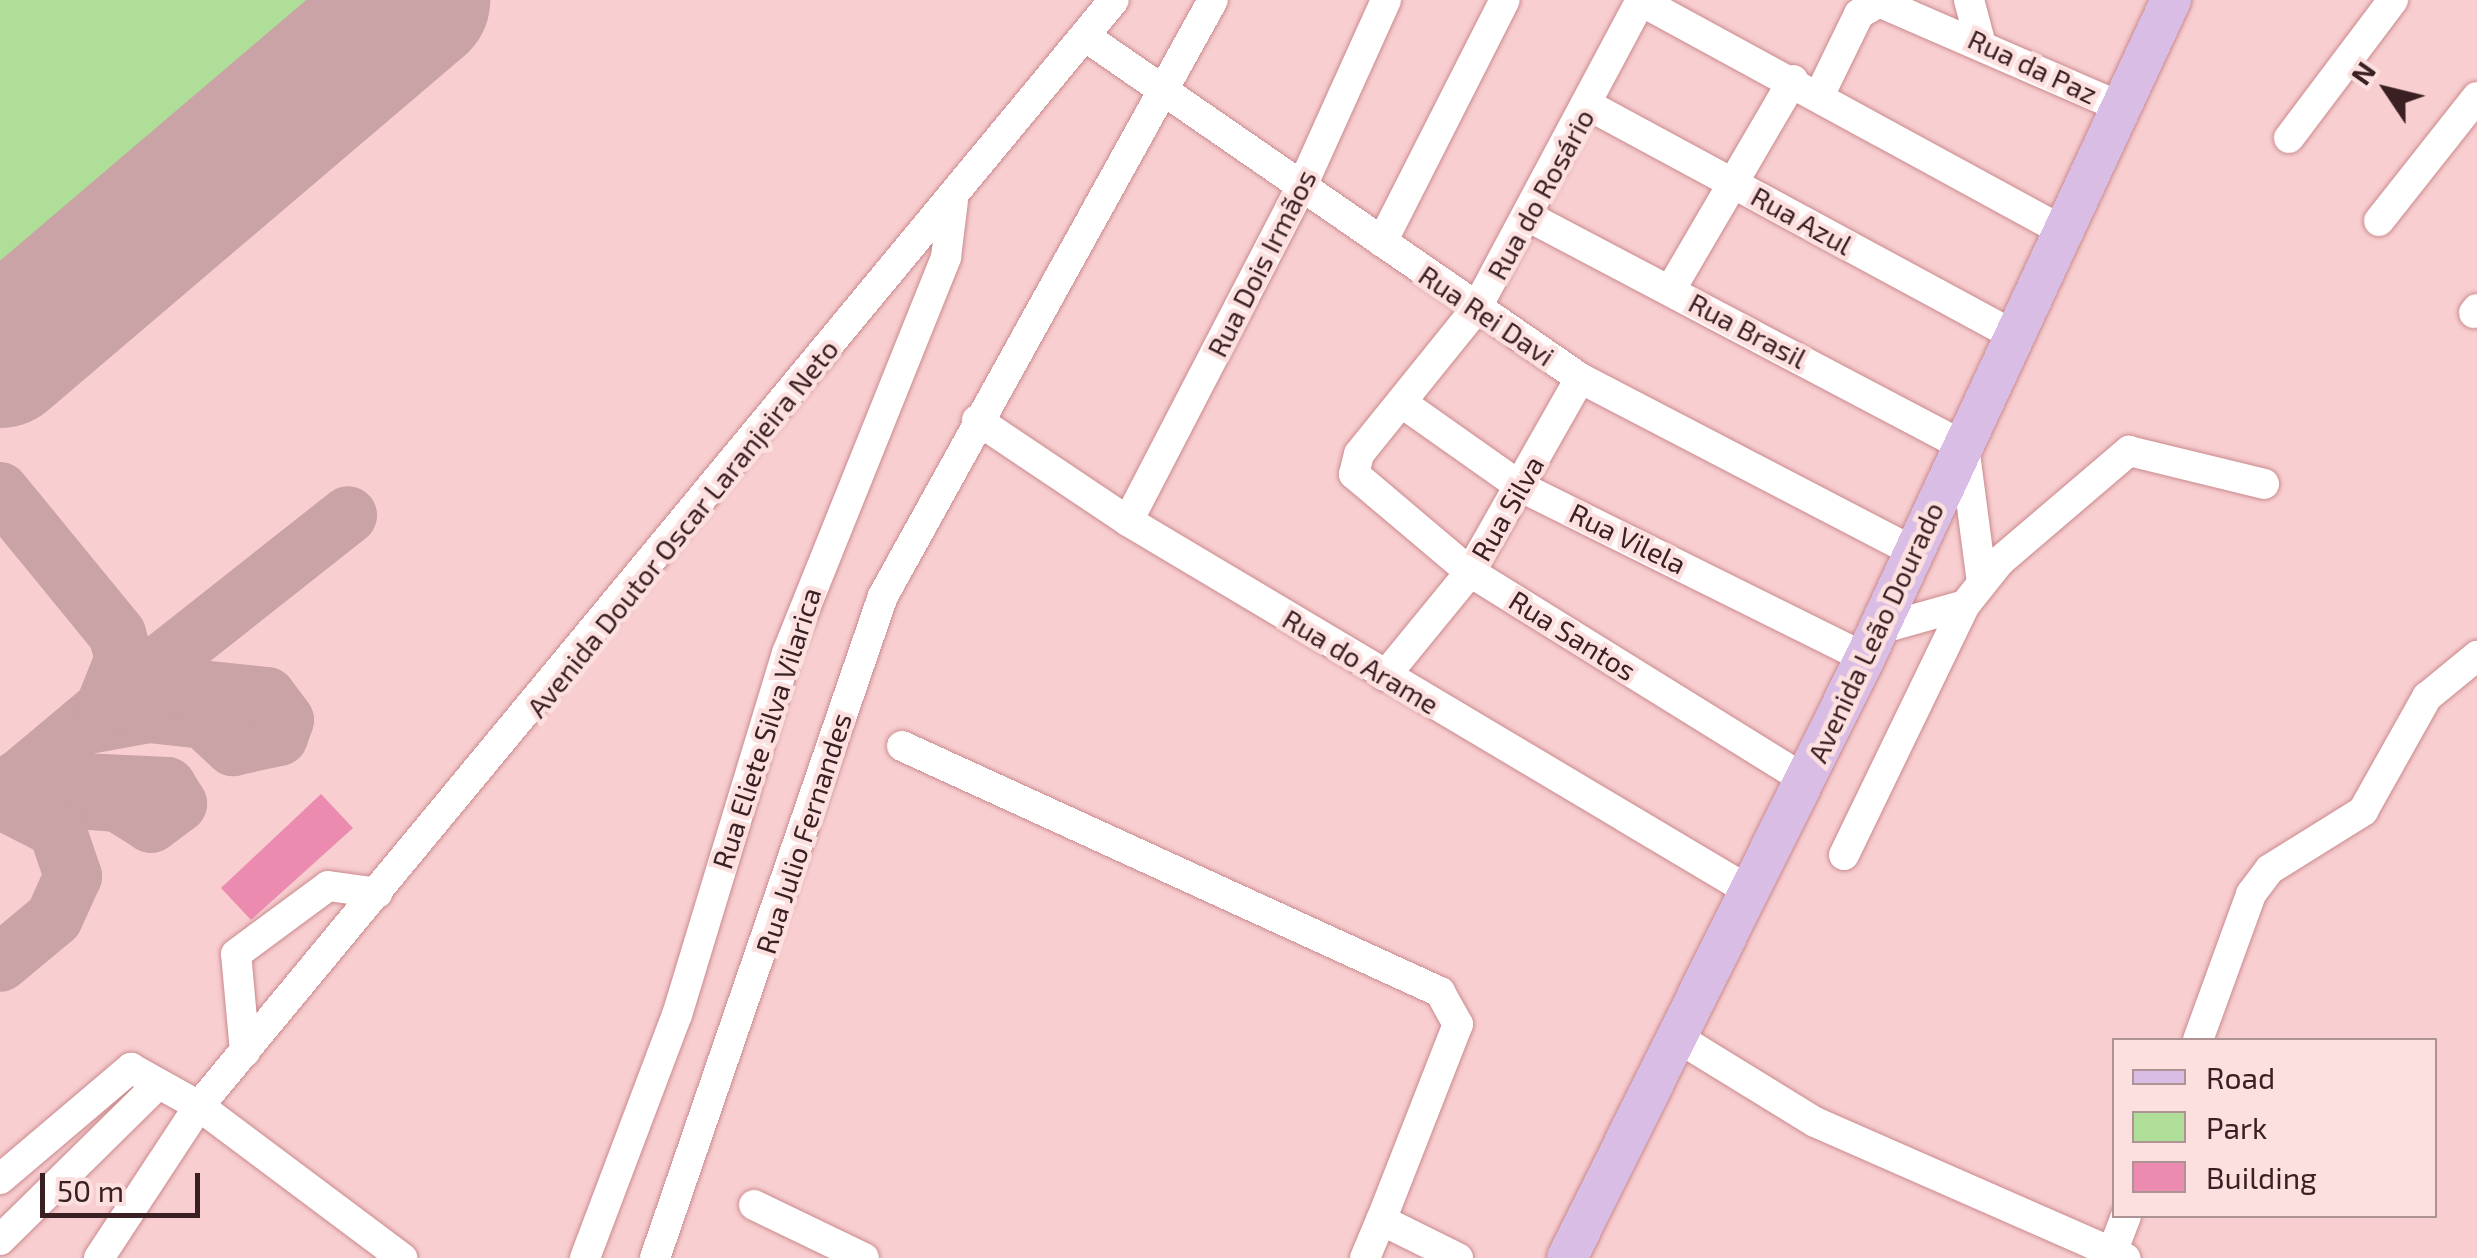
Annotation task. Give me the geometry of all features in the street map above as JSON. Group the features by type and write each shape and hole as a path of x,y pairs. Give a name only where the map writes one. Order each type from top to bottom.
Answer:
{"main road":[{"name":"Avenida Leão Dourado","path":"1567,1258 1806,780 2125,109 2171,0"}],"street":[{"name":"Avenida Doutor Oscar Laranjeira Neto","path":"99,1258 200,1106 953,201 1114,0"},
{"name":"Rua Julio Fernandes","path":"655,1258 883,596 977,420 1168,90 1213,0"},
{"name":"Rua Dois Irmãos","path":"1128,521 1303,184 1386,0"},
{"path":"1382,242 1506,0"},
{"path":"1969,0 1980,41"},
{"path":"2289,138 2393,0"},
{"path":"1641,1 1806,87 2064,232"},
{"name":"Rua do Rosário","path":"1354,474 1402,403 1476,309 1531,218 1641,1"},
{"name":"Rua da Paz","path":"1806,87 1870,4 1980,41 2125,109"},
{"name":"Rua Rei Davi","path":"1086,37 1580,378 1914,552"},
{"path":"1671,288 1732,182 1806,87"},
{"path":"2380,221 2477,97"},
{"name":"Rua Azul","path":"1588,105 2014,336"},
{"name":"Rua Eliete Silva Vilarica","path":"584,1258 677,1016 793,635 946,257 953,201"},
{"name":"Rua Brasil","path":"1531,218 1671,288 1964,446"},
{"name":"Rua Silva","path":"1385,676 1470,572 1522,487 1580,378"},
{"name":"Rua Vilela","path":"1402,403 1522,487 1870,644"},
{"name":"Rua do Arame","path":"977,420 1128,521 1751,892"},
{"path":"1844,855 1974,594 1964,446"},
{"path":"1870,644 1974,594 2129,451 2264,484"},
{"name":"Rua Santos","path":"1354,474 1470,572 1806,780"},
{"path":"2199,1038 2250,894 2270,869 2363,811 2426,697 2477,656"},
{"path":"902,746 1440,992 1458,1024 1365,1258"},
{"path":"245,1052 236,954 328,886 378,893"},
{"path":"1675,1036 1816,1122 2116,1256 2126,1218"},
{"path":"0,1179 122,1072 158,1084 200,1106 402,1258"},
{"path":"0,1240 158,1084"},
{"path":"754,1205 864,1258"},
{"path":"1381,1220 1458,1258"}],"green space":[{"path":"0,0 334,0 0,285"}],"building":[{"path":"321,794 353,828 251,920 221,888"}],"taxiway":[{"path":"0,491 117,634 124,658 104,708 0,795"},
{"path":"83,726 149,714 204,720 233,747 279,737 285,720 267,696 170,686 104,708 348,515"},
{"path":"1,794 118,803 151,824 178,804 167,786 18,779"},
{"path":"0,800 57,829 73,876 54,918 0,963"}],"runway":[{"path":"0,355 417,0"}]}
